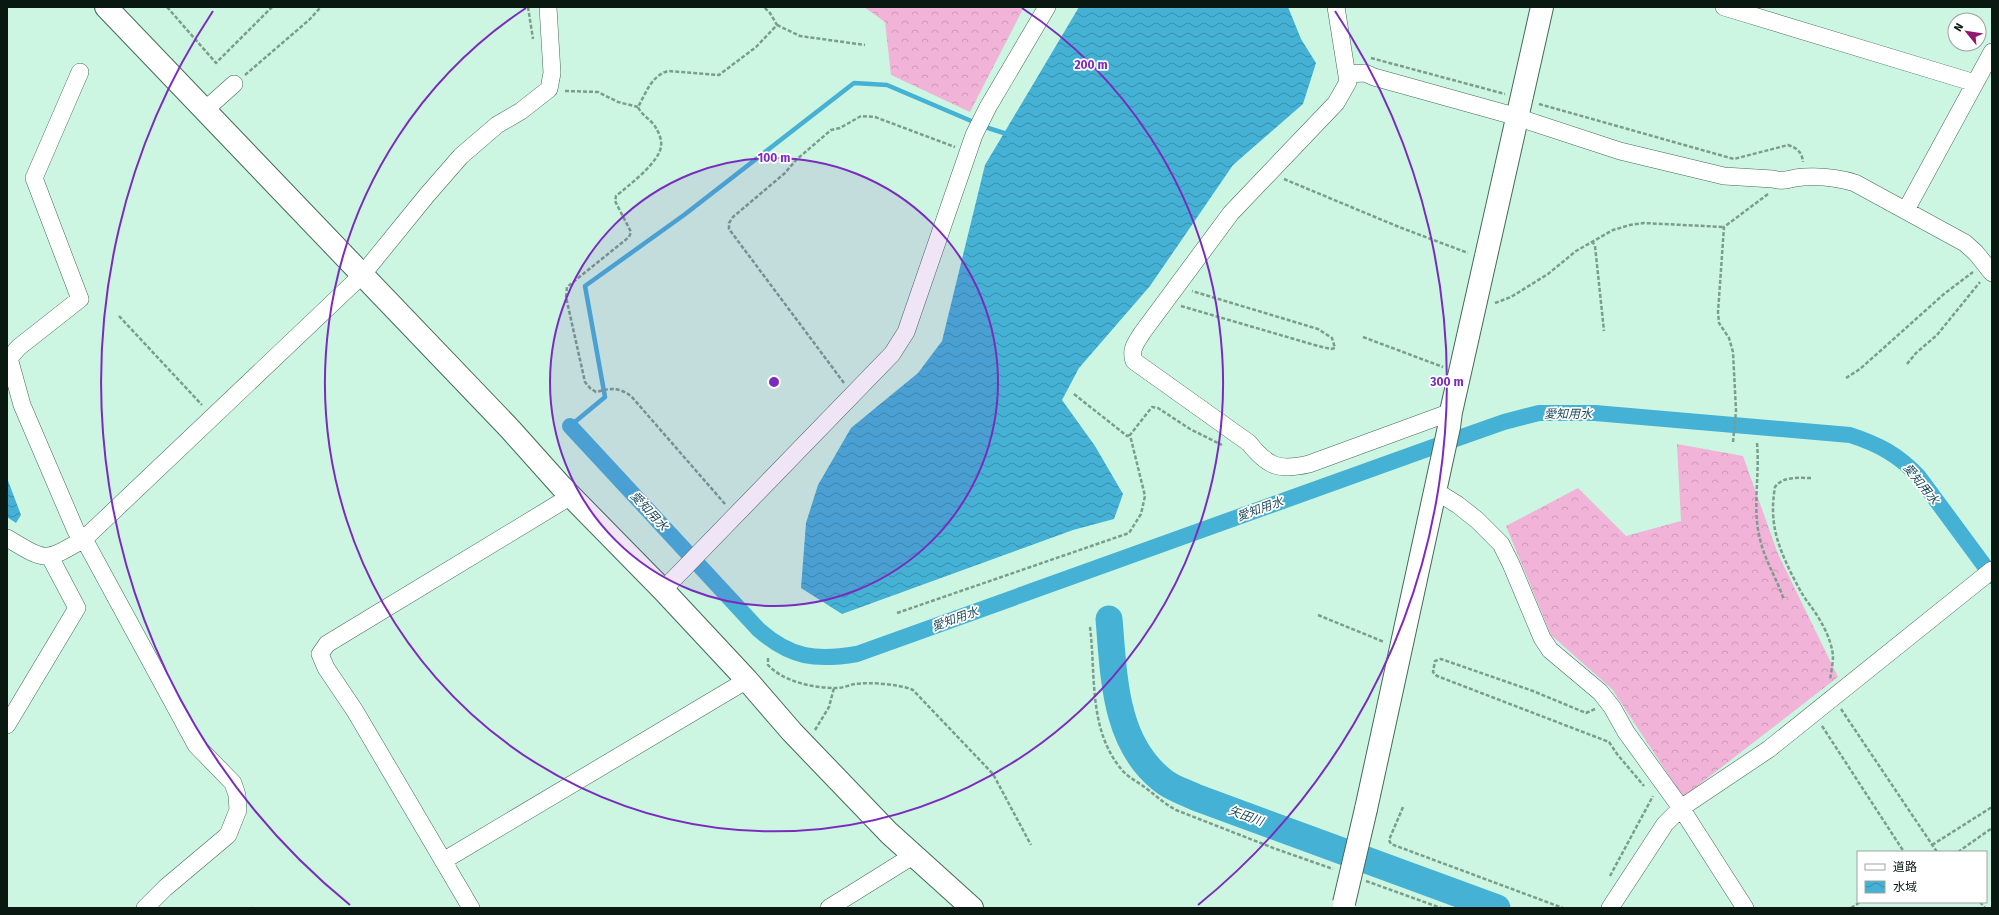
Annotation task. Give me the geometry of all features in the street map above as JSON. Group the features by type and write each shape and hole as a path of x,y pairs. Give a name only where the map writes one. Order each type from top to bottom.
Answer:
{"street":[{"path":"106,7 510,429 571,496 663,590 747,680 803,744 889,833 972,908"},
{"path":"7,538 36,556 50,557 84,539 362,275 461,156 497,125 521,111 549,89 552,73 548,7"},
{"path":"663,590 892,354 906,332 974,135 988,107 1047,7"},
{"path":"1336,7 1348,82 1336,103 1217,230 1132,348 1134,361 1249,443 1261,458 1276,466 1290,468 1308,464 1450,420"},
{"path":"1344,905 1401,649 1434,490 1441,465 1460,373 1542,7"},
{"path":"1724,7 1975,83"},
{"path":"1906,210 1992,52"},
{"path":"1345,66 1365,73 1519,108 1575,135 1620,151 1724,176 1773,179 1779,181 1803,177 1843,179 1855,183 1965,243 1976,253 1989,270"},
{"path":"80,72 34,178 80,300 19,347 9,358 22,405 76,531 84,539 196,745 233,782 237,795 238,810 228,835 165,888 145,908"},
{"path":"204,110 234,84"},
{"path":"1434,490 1465,510 1501,544 1512,564 1542,638 1550,650 1600,692 1607,701 1656,792 1681,808 1745,908"},
{"path":"471,908 355,711 326,668 320,654 327,644 571,496"},
{"path":"7,725 77,608 50,557"},
{"path":"1610,908 1665,824 1681,808 1769,749 1985,576"},
{"path":"443,861 747,680"},
{"path":"829,908 914,854"}],"path":[{"path":"167,7 216,62 272,7"},
{"path":"234,84 321,7"},
{"path":"528,7 533,44"},
{"path":"764,7 770,13 776,25 800,36 865,45"},
{"path":"638,107 652,81 660,73 668,71 719,75 756,47 776,25"},
{"path":"1345,66 1375,58 1519,108 1734,159 1788,145 1796,148 1800,153 1803,177"},
{"path":"549,89 561,91 598,92 618,102 638,107 641,113 656,126 661,139 662,147 658,156 642,173 616,196 615,201 631,232 630,237 567,287 566,297 585,382 596,392 612,388 622,390 631,396 666,438 706,480 735,517"},
{"path":"853,395 729,228 729,223 825,135 861,116 874,117 955,147 968,154"},
{"path":"1270,172 1399,227 1486,259"},
{"path":"1476,304 1493,303 1511,297 1548,274 1592,240 1612,230 1630,225 1700,225 1724,227 1758,203 1775,188 1779,181"},
{"path":"1724,227 1718,312 1719,323 1729,338 1733,352 1736,411 1733,442"},
{"path":"1592,240 1595,246 1604,331"},
{"path":"1907,364 1916,353 1937,335 1989,270"},
{"path":"1846,378 1900,334 1944,294 1989,270"},
{"path":"1165,302 1318,346 1331,349 1335,348 1332,338 1318,329 1176,286"},
{"path":"119,316 213,417"},
{"path":"1363,337 1460,373"},
{"path":"1074,394 1127,436 1130,435"},
{"path":"1130,435 1152,407 1158,408 1190,429 1226,446"},
{"path":"897,613 1129,533 1141,514 1145,496 1130,435"},
{"path":"1757,443 1758,524 1760,538 1765,556 1780,587 1784,600"},
{"path":"1811,478 1786,479 1779,482 1775,487 1774,533 1782,554 1797,584 1813,608 1827,634 1833,657 1829,689 1833,698 1936,851"},
{"path":"1318,615 1401,649"},
{"path":"1090,627 1093,650 1094,687 1099,723 1111,755 1122,770 1161,802 1176,810 1340,872"},
{"path":"768,658 768,665 774,672 788,679 815,686 834,688 856,684 905,687 914,690 993,774 1031,845"},
{"path":"1607,701 1586,713 1533,691 1441,659 1435,661 1433,672 1437,676 1609,742 1646,789"},
{"path":"803,744 817,728 829,707 834,688"},
{"path":"1814,714 1903,851"},
{"path":"1610,877 1656,792"},
{"path":"1403,807 1389,840 1391,844 1563,908"},
{"path":"1932,845 1992,807"},
{"path":"1959,851 1992,828"},
{"path":"1362,879 1441,908"}],"green space":[{"path":"864,7 1024,7 970,112 891,75 885,22"},
{"path":"1677,444 1743,456 1778,554 1838,677 1683,797 1612,689 1551,635 1506,526 1578,488 1626,536 1681,521"}],"water":[{"path":"1079,7 1288,7 1301,39 1316,63 1303,104 1233,165 1150,286 1079,368 1062,400 1095,446 1123,494 1114,519 1073,530 842,614 801,588 806,523 818,485 851,428 918,373 942,341 985,165"},
{"path":"7,478 21,515 16,523 7,517"}],"waterway":[{"path":"570,426 605,397 585,286 684,215 854,83 887,85 976,123"},
{"path":"982,126 1010,135"},
{"name":"愛知用水","path":"570,426 759,630 782,647 793,652 816,657 857,654 1433,447 1504,422 1539,413 1595,413 1850,435 1860,438 1879,446 1896,456 1919,477 1992,576"},
{"name":"矢田川","path":"1109,619 1115,685 1119,707 1125,727 1134,747 1146,765 1166,783 1195,797 1497,908"}]}
